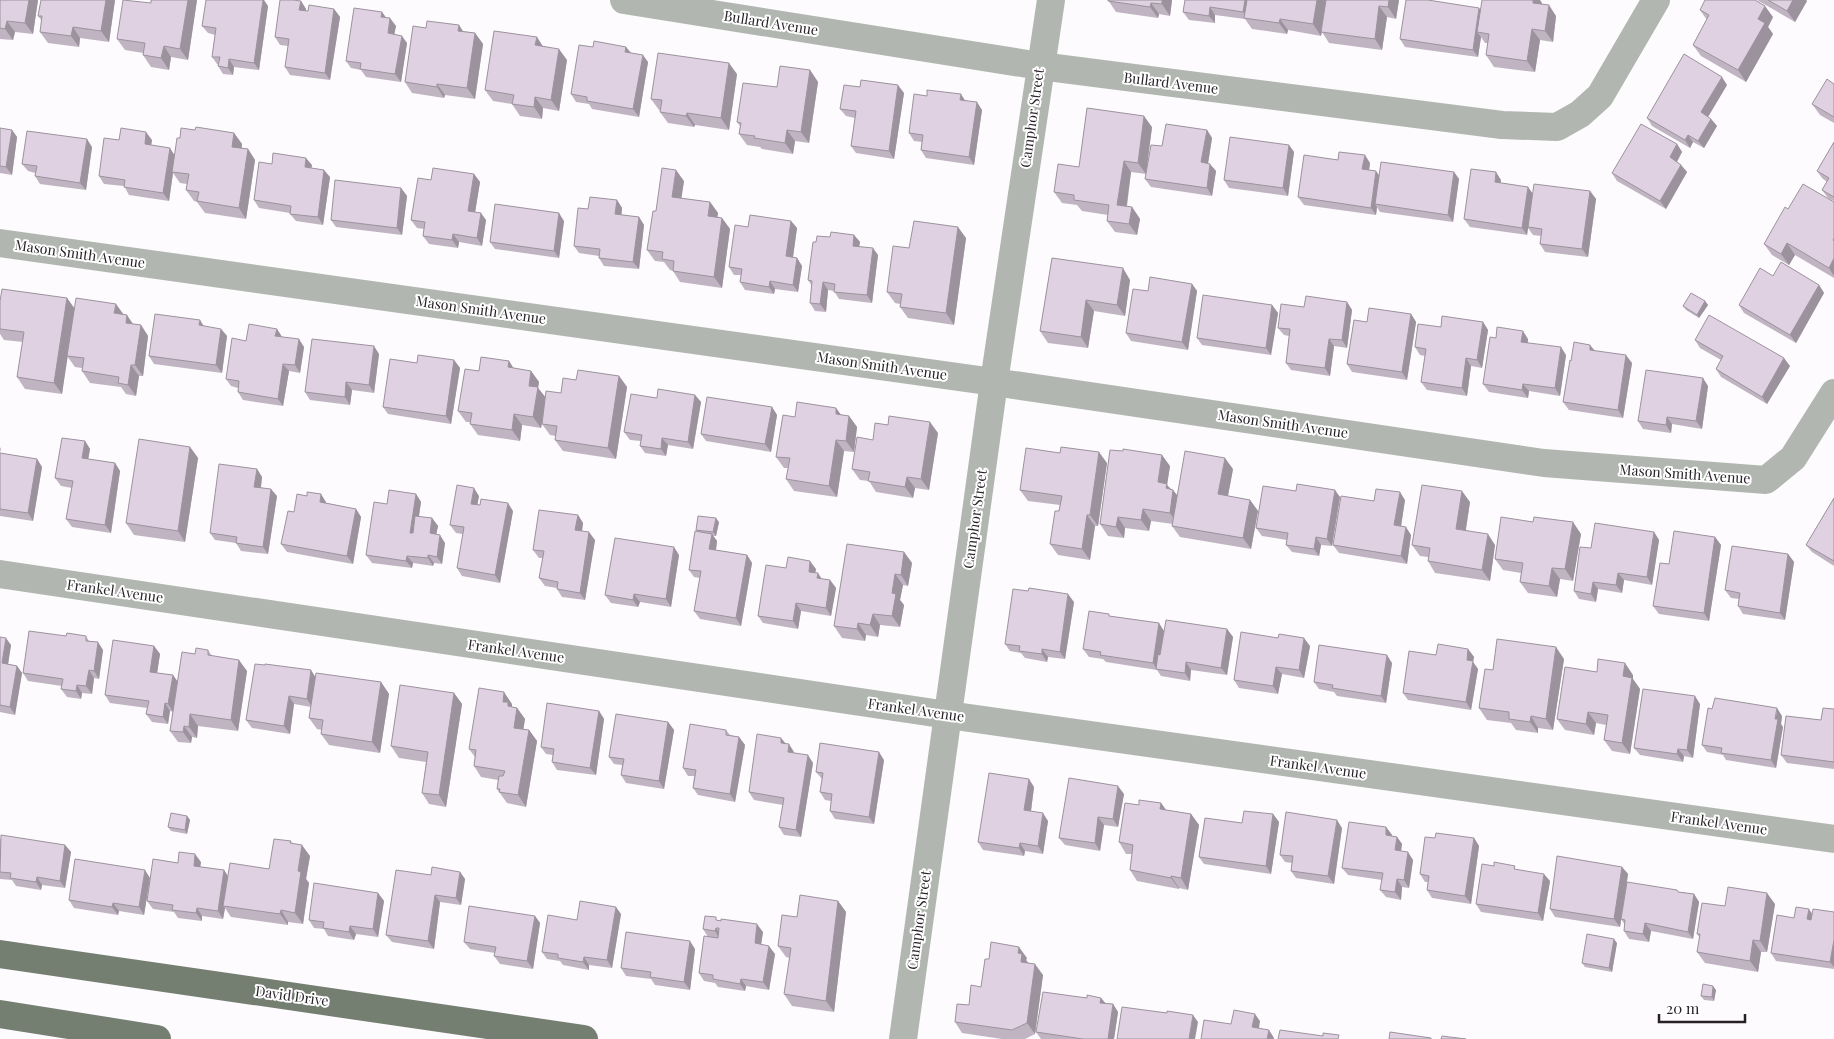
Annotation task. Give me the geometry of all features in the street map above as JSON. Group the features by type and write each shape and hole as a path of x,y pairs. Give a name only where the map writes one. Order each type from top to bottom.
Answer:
{"main road":[{"name":"David Drive","path":"0,954 584,1039"},
{"path":"0,1014 158,1039"}],"street":[{"name":"Bullard Avenue","path":"624,0 1040,66 1502,126 1556,127 1580,114 1600,96 1656,0"},
{"name":"Camphor Street","path":"903,1039 994,382 1051,0"},
{"name":"Mason Smith Avenue","path":"0,243 994,382 1544,463 1766,480 1793,458 1834,393"},
{"name":"Frankel Avenue","path":"0,574 948,715 1834,839"}],"building":[{"path":"0,0 29,0 25,23 7,21 5,29 0,28"},
{"path":"41,0 106,0 101,31 73,27 71,36 40,32 42,16 38,16"},
{"path":"123,0 151,3 151,0 188,0 180,49 164,46 161,58 143,55 145,43 117,39"},
{"path":"206,0 263,0 254,63 229,59 228,68 218,66 220,57 212,57 216,28 202,26"},
{"path":"280,0 301,1 299,10 308,11 309,5 334,9 325,73 285,67 289,39 275,37"},
{"path":"1108,0 1162,0 1162,4 1151,3 1150,7"},
{"path":"1185,0 1245,0 1243,12 1210,7 1209,16 1183,12"},
{"path":"1247,0 1317,0 1313,24 1280,19 1279,23 1244,18"},
{"path":"1326,0 1389,0 1388,7 1379,6 1375,39 1321,32"},
{"path":"1406,0 1428,0 1479,8 1473,50 1400,39"},
{"path":"1482,0 1533,0 1533,3 1549,5 1545,31 1532,29 1527,61 1486,55 1489,34 1477,32"},
{"path":"1705,0 1755,0 1765,6 1758,19 1765,23 1738,70 1693,45 1709,15 1700,10"},
{"path":"1768,0 1793,0 1787,11"},
{"path":"354,8 382,12 381,17 390,18 388,33 402,36 395,74 360,69 361,63 346,61"},
{"path":"427,21 459,25 458,31 475,33 467,88 437,84 437,87 405,82 413,26 426,28"},
{"path":"494,31 537,37 535,45 559,49 551,100 535,97 534,107 512,104 514,95 485,90"},
{"path":"594,41 626,47 625,52 643,55 633,109 587,101 587,97 571,94 579,45 593,47"},
{"path":"658,53 729,63 721,118 687,113 686,116 660,112 662,100 651,99"},
{"path":"1684,54 1722,77 1701,112 1711,119 1698,141 1688,135 1685,140 1647,118"},
{"path":"780,66 810,70 801,132 787,130 785,143 739,134 741,123 737,122 743,83 777,87"},
{"path":"1827,79 1834,84 1834,117 1812,104"},
{"path":"861,80 898,85 889,151 851,146 856,111 840,109 844,85 860,87"},
{"path":"927,90 961,94 960,100 977,102 969,157 921,150 923,135 909,133 914,94 927,96"},
{"path":"1087,108 1144,116 1138,163 1124,161 1117,205 1132,207 1129,224 1107,221 1109,205 1074,200 1074,195 1054,192 1058,164 1079,167"},
{"path":"1166,124 1207,130 1201,162 1210,164 1207,188 1145,179 1151,145 1162,146"},
{"path":"1641,124 1677,144 1670,157 1681,165 1660,201 1612,173"},
{"path":"196,127 234,133 232,147 248,149 239,208 197,201 199,192 186,190 189,174 172,172 177,138 180,138 181,128 195,130"},
{"path":"0,128 12,130 6,167 0,166"},
{"path":"121,128 146,132 145,144 170,148 163,193 124,187 125,180 99,176 104,138 119,140"},
{"path":"27,131 87,139 80,183 35,176 37,166 22,164"},
{"path":"1230,137 1289,145 1283,188 1224,180"},
{"path":"1834,142 1834,197 1822,190 1829,178 1817,171"},
{"path":"1339,152 1365,155 1362,169 1376,171 1371,208 1298,197 1304,155 1338,160"},
{"path":"273,153 306,158 305,167 324,170 318,217 290,214 291,206 254,200 259,162 272,164"},
{"path":"1381,162 1454,172 1448,215 1375,204"},
{"path":"433,168 474,174 468,211 481,213 477,238 453,234 452,240 423,236 425,222 411,220 418,178 431,180"},
{"path":"662,168 676,170 672,197 710,202 708,216 722,218 714,277 673,271 674,261 662,259 663,252 647,250 653,211 656,211"},
{"path":"1471,169 1496,172 1495,182 1528,187 1522,228 1464,219"},
{"path":"335,180 401,188 397,228 331,220"},
{"path":"1534,184 1590,191 1582,249 1540,244 1542,229 1528,227"},
{"path":"1803,184 1834,202 1834,258 1829,268 1787,243 1781,254 1764,244 1785,207 1788,209"},
{"path":"590,197 617,200 615,214 639,217 633,262 599,258 600,249 574,246 578,208 588,209"},
{"path":"495,204 559,213 554,251 490,242"},
{"path":"750,215 791,221 786,256 797,258 793,285 770,281 769,287 740,282 742,269 729,267 735,225 748,227"},
{"path":"914,221 958,227 946,313 900,307 902,294 887,292 893,246 909,248"},
{"path":"831,232 854,235 853,246 873,248 867,295 834,292 835,284 823,282 820,304 810,303 812,281 808,280 813,242 816,242 817,236 830,237"},
{"path":"1052,258 1123,268 1117,305 1086,300 1081,337 1040,331"},
{"path":"1781,262 1819,285 1790,335 1739,305 1760,268 1773,276"},
{"path":"1150,277 1192,284 1182,342 1126,333 1133,289 1148,291"},
{"path":"2,289 67,298 54,383 17,377 24,332 0,329"},
{"path":"1691,293 1705,301 1697,315 1683,306"},
{"path":"1203,295 1272,305 1266,348 1197,338"},
{"path":"1306,296 1347,302 1342,340 1329,339 1325,368 1286,363 1290,329 1278,328 1281,304 1304,307"},
{"path":"76,298 116,304 114,313 127,315 126,323 141,325 135,365 131,365 128,385 118,383 119,377 82,371 84,358 67,356"},
{"path":"1369,308 1411,314 1402,372 1347,364 1354,320 1367,322"},
{"path":"155,314 200,320 199,325 221,329 216,365 149,356"},
{"path":"1709,315 1784,358 1762,397 1716,369 1723,356 1695,340"},
{"path":"1442,316 1483,322 1477,360 1466,358 1462,388 1421,382 1426,349 1415,347 1418,324 1441,327"},
{"path":"249,324 277,329 275,336 299,339 295,365 283,364 278,399 238,392 239,381 226,379 232,338 246,341"},
{"path":"1497,327 1523,331 1521,342 1561,347 1555,388 1523,384 1522,390 1483,384 1490,337 1496,338"},
{"path":"312,339 374,346 369,385 346,382 345,397 305,392"},
{"path":"1574,342 1590,345 1590,350 1626,355 1618,410 1563,402"},
{"path":"418,355 454,360 446,416 383,407 390,359 417,363"},
{"path":"481,357 509,361 508,367 531,371 529,386 538,387 533,417 514,414 512,430 470,424 472,413 458,411 465,369 479,371"},
{"path":"578,370 619,376 608,448 555,440 557,426 542,424 546,391 561,393 563,378 576,380"},
{"path":"1646,370 1703,378 1696,421 1667,417 1666,425 1638,421"},
{"path":"658,389 695,395 688,442 662,438 661,449 640,446 642,435 624,432 631,394 657,398"},
{"path":"707,397 772,407 765,444 701,434"},
{"path":"797,402 836,408 836,414 849,416 846,441 836,440 829,486 786,479 790,458 776,457 783,415 795,417"},
{"path":"889,416 930,422 921,479 907,477 905,487 868,481 870,472 852,469 857,437 873,440 875,423 888,425"},
{"path":"62,438 85,441 82,458 115,463 105,525 66,519 73,481 55,478"},
{"path":"139,439 190,447 178,531 126,523"},
{"path":"1061,447 1099,452 1090,515 1087,515 1082,549 1050,544 1055,511 1059,511 1062,496 1020,490 1026,448 1060,453"},
{"path":"1123,449 1162,455 1158,482 1167,484 1166,488 1173,490 1170,513 1143,509 1141,520 1118,517 1116,527 1100,524 1110,450 1123,451"},
{"path":"1185,451 1225,458 1218,494 1250,500 1243,538 1172,526"},
{"path":"0,453 37,459 28,513 0,509"},
{"path":"219,464 257,469 254,487 271,489 263,547 236,543 237,537 210,533"},
{"path":"1297,484 1335,490 1327,539 1316,537 1314,549 1286,545 1288,533 1256,528 1263,486 1296,491"},
{"path":"457,485 474,488 471,504 480,505 481,499 508,503 495,575 457,568 464,527 450,525"},
{"path":"1422,485 1462,491 1456,529 1488,534 1482,570 1428,561 1430,548 1412,545"},
{"path":"1376,489 1400,492 1394,525 1406,527 1401,556 1333,545 1341,496 1374,501"},
{"path":"389,490 416,494 410,533 413,533 415,516 432,518 430,533 440,535 437,557 428,555 428,558 407,556 406,561 366,555 374,502 387,504"},
{"path":"307,492 321,494 320,502 356,509 347,556 281,544 288,511 294,512 297,494 307,496"},
{"path":"1834,498 1834,561 1806,545"},
{"path":"539,510 578,515 575,530 589,532 580,593 557,589 558,582 539,578 544,551 533,550"},
{"path":"698,516 716,518 713,532 696,530"},
{"path":"1501,517 1533,522 1534,517 1573,522 1565,569 1552,568 1549,586 1520,582 1523,563 1495,559"},
{"path":"1595,523 1654,532 1647,577 1618,573 1616,585 1593,582 1591,594 1574,591 1580,547 1591,548"},
{"path":"695,531 712,534 709,549 747,555 736,618 694,611 701,571 689,570"},
{"path":"1674,531 1715,537 1704,613 1653,606 1660,563 1669,564"},
{"path":"615,538 674,547 666,599 634,594 633,600 605,595"},
{"path":"847,544 904,552 901,575 895,574 892,593 896,594 892,616 873,614 870,625 858,623 857,629 834,626"},
{"path":"1732,546 1788,554 1780,613 1738,606 1740,593 1725,590"},
{"path":"788,557 810,561 809,572 818,573 817,578 830,580 826,608 796,603 793,621 758,616 766,565 786,568"},
{"path":"1029,588 1068,594 1060,652 1042,649 1042,654 1019,651 1020,646 1005,644 1013,589 1028,591"},
{"path":"1089,611 1109,614 1109,616 1159,623 1153,663 1100,655 1101,652 1083,649"},
{"path":"1166,620 1227,629 1221,668 1186,662 1185,673 1156,669"},
{"path":"29,631 66,636 67,633 86,636 86,641 98,642 94,671 89,670 86,686 77,685 76,691 61,689 63,679 23,673"},
{"path":"1241,632 1278,638 1279,634 1304,638 1299,670 1276,667 1273,686 1234,680"},
{"path":"0,637 6,638 2,663 17,666 10,707 0,705"},
{"path":"1497,639 1556,647 1546,719 1531,716 1530,722 1509,719 1509,712 1479,708 1485,669 1493,670"},
{"path":"113,640 154,646 150,672 173,675 168,704 165,703 163,717 146,714 149,701 105,695"},
{"path":"1438,644 1468,649 1467,660 1473,661 1466,702 1403,693 1409,651 1436,655"},
{"path":"1319,645 1387,655 1381,696 1332,688 1333,685 1314,682"},
{"path":"196,648 208,650 208,655 239,660 231,720 190,714 189,727 184,726 183,732 170,731 182,652 195,654"},
{"path":"1598,659 1625,663 1623,676 1632,678 1622,743 1604,740 1608,715 1588,712 1586,724 1557,719 1565,667 1597,672"},
{"path":"255,664 311,670 307,699 289,696 284,726 246,720"},
{"path":"316,673 381,682 372,742 321,734 323,720 309,718"},
{"path":"400,685 454,693 439,795 422,793 428,752 391,746"},
{"path":"479,688 504,692 503,702 508,702 508,706 517,708 514,728 529,730 518,795 499,792 500,789 497,789 499,776 503,776 505,771 474,766 476,750 469,749"},
{"path":"1643,689 1695,696 1687,750 1678,749 1677,754 1634,748"},
{"path":"1715,698 1777,708 1775,719 1778,719 1771,760 1721,753 1722,748 1702,745 1708,708 1712,709"},
{"path":"547,703 599,711 590,768 552,762 554,749 541,747"},
{"path":"1823,708 1834,709 1834,762 1781,755 1786,716 1821,720"},
{"path":"616,714 668,722 659,781 621,775 624,759 609,757"},
{"path":"690,724 726,730 726,735 739,737 730,794 693,788 696,770 683,768"},
{"path":"757,734 781,738 781,743 789,744 788,752 808,755 796,830 779,827 784,798 749,792"},
{"path":"820,743 879,752 869,817 830,811 832,794 820,792 823,773 816,772"},
{"path":"989,773 1029,779 1024,810 1043,813 1038,846 1020,843 1019,848 978,842"},
{"path":"1069,778 1118,786 1113,819 1098,817 1095,843 1059,838"},
{"path":"1139,800 1161,803 1160,809 1191,814 1181,878 1171,876 1171,878 1130,870 1133,845 1119,842 1125,803 1139,805"},
{"path":"1244,811 1273,814 1266,866 1199,857 1205,818 1242,823"},
{"path":"1286,812 1337,820 1328,876 1291,871 1293,856 1280,855"},
{"path":"171,813 187,816 185,830 168,827"},
{"path":"1349,822 1386,827 1386,835 1397,837 1395,850 1408,852 1404,880 1397,879 1395,892 1380,890 1383,873 1342,868"},
{"path":"1436,833 1474,838 1465,896 1427,890 1429,876 1420,874 1425,837 1435,838"},
{"path":"1,835 65,845 60,881 37,877 36,882 10,878 11,873 0,872"},
{"path":"274,839 291,841 290,843 302,845 298,871 301,872 295,913 281,910 280,914 223,906 230,863 269,869"},
{"path":"179,852 195,854 194,866 224,870 218,911 197,908 196,913 172,910 173,905 147,901 153,859 178,863"},
{"path":"1557,856 1622,867 1614,919 1550,909"},
{"path":"75,859 145,870 139,907 113,903 112,907 69,900"},
{"path":"1494,862 1515,866 1514,869 1544,874 1538,913 1476,904 1482,864 1494,866"},
{"path":"432,867 460,872 456,898 435,895 428,941 386,935 396,870 431,875"},
{"path":"1627,882 1694,894 1688,932 1645,923 1643,934 1624,931 1625,920 1621,919"},
{"path":"314,883 378,893 373,929 350,926 349,932 323,928 324,922 309,920"},
{"path":"1728,887 1767,893 1760,941 1753,940 1750,961 1697,952 1700,934 1697,934 1702,903 1725,906"},
{"path":"800,895 838,901 826,1001 784,994 791,948 778,946 782,915 797,917"},
{"path":"580,901 616,907 607,960 584,957 583,962 558,958 558,954 542,952 548,915 577,920"},
{"path":"469,906 535,916 527,961 494,956 496,947 464,942"},
{"path":"1796,907 1809,909 1807,919 1811,920 1813,909 1834,912 1834,940 1830,962 1771,953 1777,915 1794,918"},
{"path":"705,916 716,917 716,920 721,921 721,919 757,924 755,943 769,946 763,982 741,979 740,984 713,979 713,975 699,973 704,936 718,938 719,928 716,928 715,931 703,929"},
{"path":"626,932 690,941 684,982 650,977 651,972 621,968"},
{"path":"1587,934 1614,939 1609,968 1582,963"},
{"path":"991,942 1019,947 1018,953 1022,954 1021,962 1035,964 1027,1023 1012,1030 955,1022 957,1004 969,1005 971,985 981,987 985,959 989,959"},
{"path":"1703,984 1713,986 1712,997 1701,996"},
{"path":"1043,992 1087,998 1087,995 1101,998 1100,1003 1113,1004 1108,1039 1083,1039 1036,1032"},
{"path":"1122,1007 1193,1015 1189,1039 1117,1039"},
{"path":"1234,1010 1255,1014 1252,1027 1269,1030 1267,1039 1201,1039 1204,1020 1231,1024"},
{"path":"1280,1030 1323,1036 1323,1033 1339,1035 1338,1039 1278,1039"},
{"path":"1390,1032 1431,1038 1431,1039 1389,1039"},
{"path":"1442,1036 1466,1039 1441,1039"}]}
